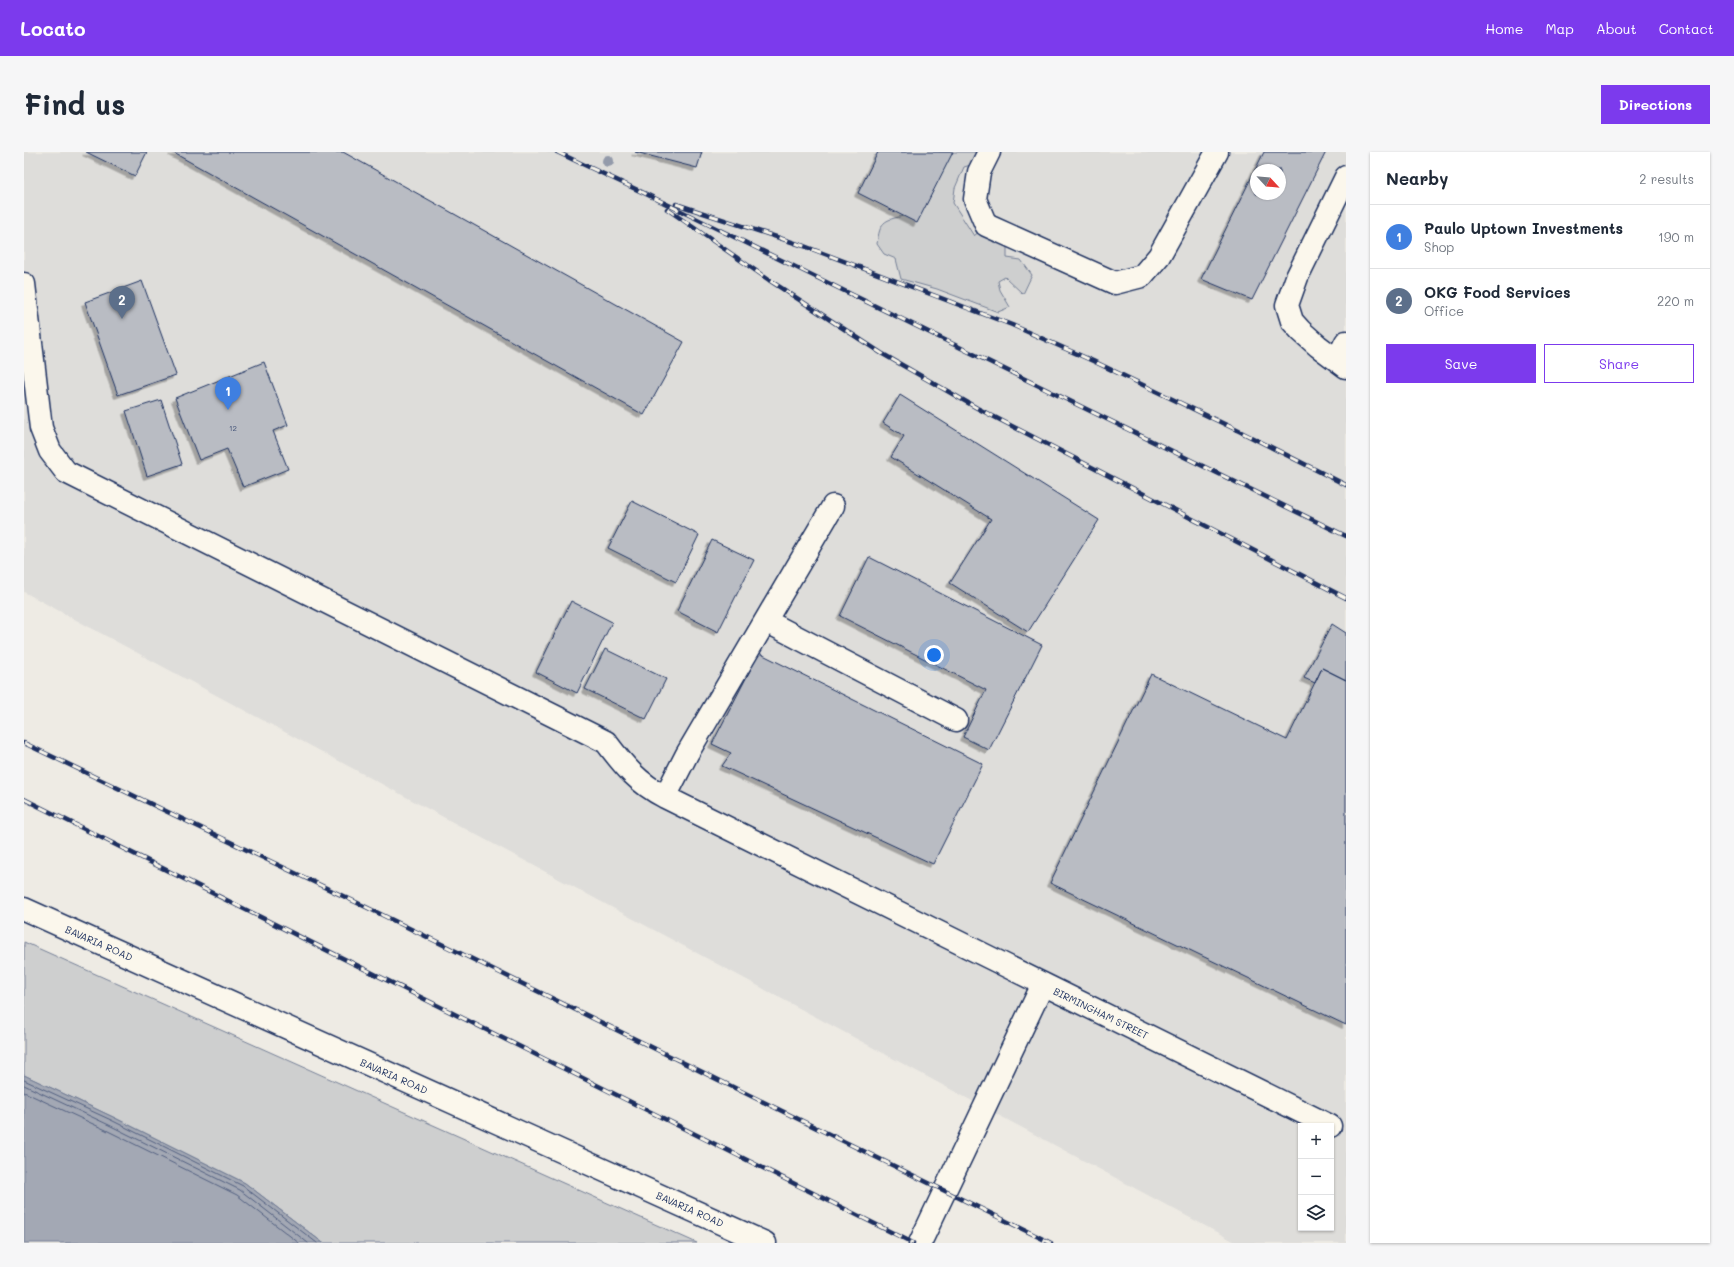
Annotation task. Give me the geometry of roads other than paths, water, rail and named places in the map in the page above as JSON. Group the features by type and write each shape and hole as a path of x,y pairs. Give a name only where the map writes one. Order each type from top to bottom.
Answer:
{"street":[{"path":"989,152 979,172 975,199 986,225 1115,283 1142,276 1159,256 1217,152"},
{"path":"1343,356 1318,346 1292,321 1287,305 1297,277 1346,177"},
{"path":"24,284 32,424 66,472 606,742 634,778 665,798 1043,984"},
{"path":"665,798 687,754 833,506"},
{"path":"766,621 956,720"},
{"name":"BAVARIA ROAD","path":"24,909 765,1243"},
{"name":"BIRMINGHAM STREET","path":"920,1243 1043,984 1325,1123"},
{"name":"BIRMINGHAM STREET","path":"1334,1128 1346,1134"}],"water":[{"path":"24,1075 113,1117 245,1183 323,1243 24,1243"}],"railway":[{"path":"557,152 644,193 1346,536"},
{"path":"676,204 804,246 1012,325 1093,361 1241,432 1346,485"},
{"path":"667,209 769,280 881,353 977,408 1346,598"},
{"path":"24,743 366,907 1051,1243"},
{"path":"24,799 913,1243"}],"place":[{"name":"OKG Food Services","path":"122,319"},
{"name":"Paulo Uptown Investments","path":"228,410"}]}
